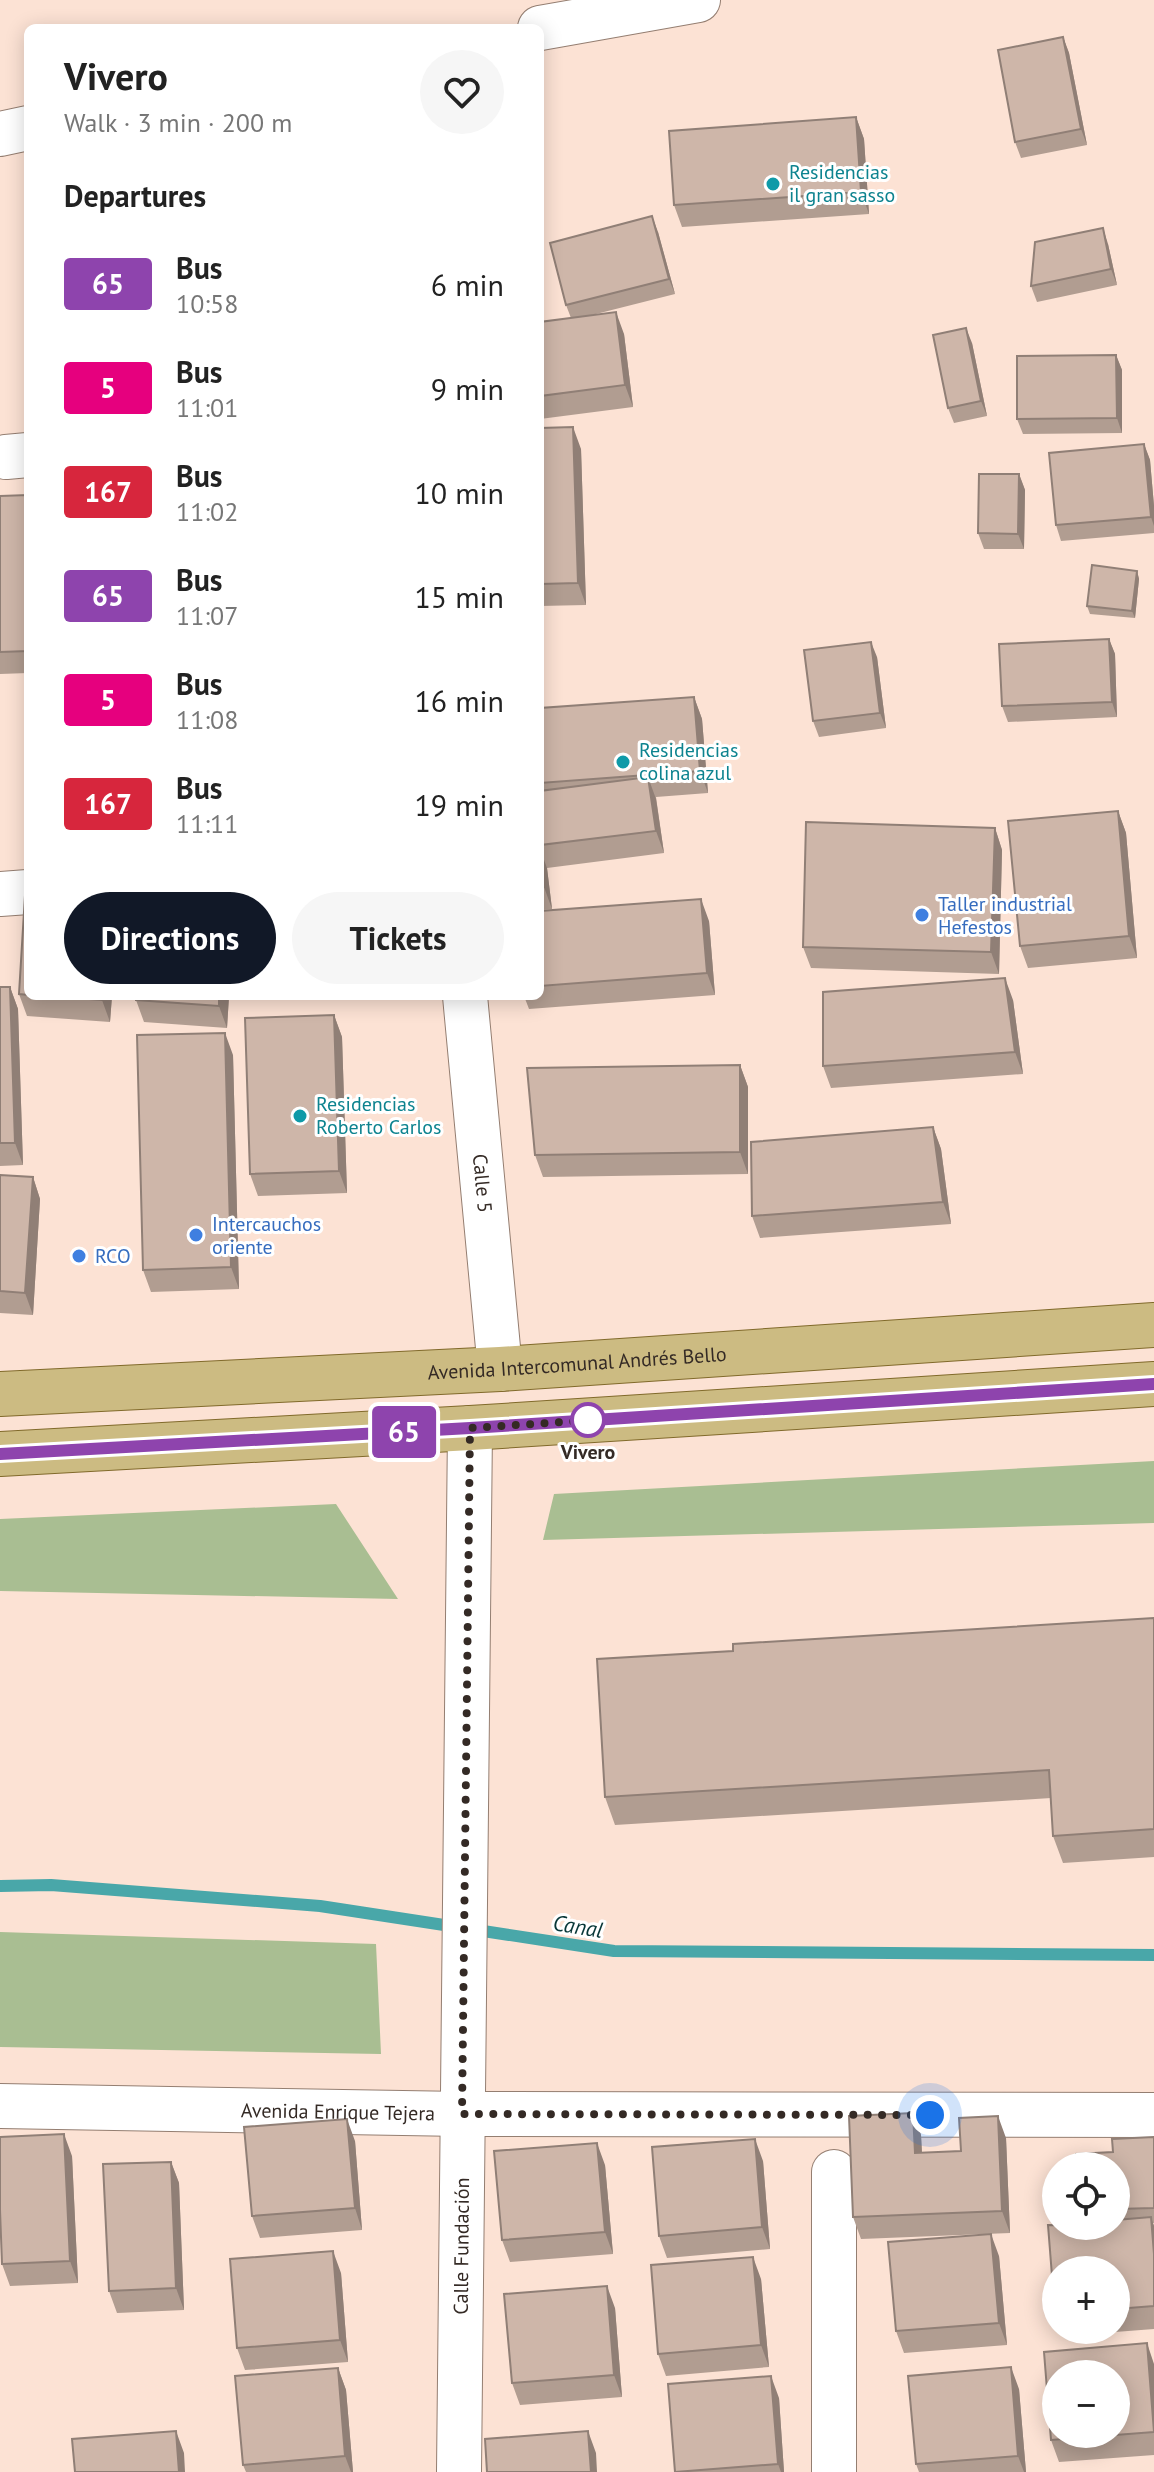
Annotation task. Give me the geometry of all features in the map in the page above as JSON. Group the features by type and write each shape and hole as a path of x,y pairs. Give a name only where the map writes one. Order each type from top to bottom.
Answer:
{"main road":[{"name":"Avenida Intercomunal Andrés Bello","path":"0,1394 500,1369 1154,1325"},
{"path":"0,1454 470,1428 1154,1384"}],"street":[{"path":"544,27 698,0"},
{"path":"0,134 24,129"},
{"path":"0,894 24,892"},
{"name":"Calle 5","path":"465,1000 500,1369"},
{"name":"Calle Fundación","path":"459,2472 470,1428"},
{"name":"Avenida Enrique Tejera","path":"0,2106 462,2114 1154,2115"},
{"path":"834,2172 834,2472"}],"green space":[{"path":"1154,1461 1154,1523 543,1540 554,1494"},
{"path":"336,1504 398,1599 0,1591 0,1519"},
{"path":"0,1932 376,1944 381,2054 0,2047"}],"building":[{"path":"1063,37 1081,129 1015,142 998,50"},
{"name":"Residencias il gran sasso","path":"856,117 861,192 674,205 669,131"},
{"path":"652,216 669,279 566,305 550,243"},
{"path":"1103,228 1111,269 1031,286 1035,242"},
{"path":"616,312 625,385 544,395 544,321"},
{"path":"966,328 981,401 948,408 933,335"},
{"path":"1116,355 1117,418 1017,419 1017,356"},
{"path":"573,427 578,583 544,584 544,428"},
{"path":"1144,444 1151,517 1056,525 1049,453"},
{"path":"979,474 1019,474 1018,534 978,533"},
{"path":"24,495 24,651 0,652 0,496"},
{"path":"1092,565 1137,571 1132,611 1087,606"},
{"path":"1109,639 1112,702 1002,706 999,644"},
{"path":"871,642 880,713 813,721 804,650"},
{"name":"Residencias colina azul","path":"694,697 700,771 544,783 544,708"},
{"path":"648,777 656,831 544,845 544,790"},
{"path":"1118,811 1129,936 1020,946 1008,821"},
{"path":"806,822 995,828 991,952 803,947"},
{"path":"701,899 707,973 544,986 544,911"},
{"path":"24,912 24,995 19,994"},
{"path":"1005,978 1015,1052 823,1066 823,992"},
{"path":"0,987 10,987 15,1143 0,1143"},
{"path":"136,1000 219,1000 219,1006"},
{"name":"Residencias Roberto Carlos","path":"334,1015 339,1171 250,1174 245,1018"},
{"path":"225,1033 231,1267 143,1270 137,1035"},
{"path":"740,1065 740,1152 535,1155 527,1068"},
{"path":"933,1127 943,1202 752,1216 751,1142"},
{"path":"0,1175 33,1177 25,1293 0,1291"},
{"path":"1154,1618 1154,1829 1053,1836 1049,1770 605,1797 597,1659 733,1651 733,1644"},
{"path":"913,2113 915,2153 961,2151 959,2118 998,2116 1002,2211 853,2217 849,2116"},
{"path":"347,2119 355,2208 252,2216 244,2127"},
{"path":"64,2134 70,2261 2,2264 0,2137"},
{"path":"1154,2137 1154,2208 1130,2209 1130,2152 1113,2152 1112,2139"},
{"path":"755,2139 762,2227 659,2236 652,2147"},
{"path":"597,2143 605,2232 502,2240 494,2151"},
{"path":"171,2162 176,2288 109,2291 103,2164"},
{"path":"1151,2217 1154,2306 1130,2308 1130,2256 1050,2256 1049,2240 1130,2240 1130,2219"},
{"path":"991,2234 999,2323 896,2331 888,2242"},
{"path":"333,2251 340,2340 237,2348 230,2259"},
{"path":"753,2257 761,2345 658,2354 651,2265"},
{"path":"607,2286 614,2375 512,2383 504,2294"},
{"path":"1147,2343 1154,2432 1130,2434 1130,2360 1045,2360 1044,2352"},
{"path":"1011,2367 1018,2456 916,2464 908,2376"},
{"path":"338,2368 345,2456 243,2465 235,2376"},
{"path":"771,2376 778,2464 675,2472 668,2384"},
{"path":"176,2431 179,2472 75,2472 72,2439"},
{"path":"588,2431 591,2472 487,2472 485,2439"}],"waterway":[{"name":"Canal","path":"0,1886 51,1885 320,1906 614,1951 1154,1955"}],"bus line":[{"name":"65","path":"0,1454 470,1428 1154,1384"}],"place":[{"name":"Residencias il gran sasso","path":"773,184"},
{"name":"Residencias colina azul","path":"623,762"},
{"name":"Taller industrial Hefestos","path":"922,915"},
{"name":"Residencias Roberto Carlos","path":"300,1116"},
{"name":"Intercauchos oriente","path":"196,1235"},
{"name":"RCO","path":"79,1256"},
{"name":"Vivero","path":"588,1420"}],"route":[{"path":"588,1420 595,1420 470,1428 462,2114 930,2115"}]}
